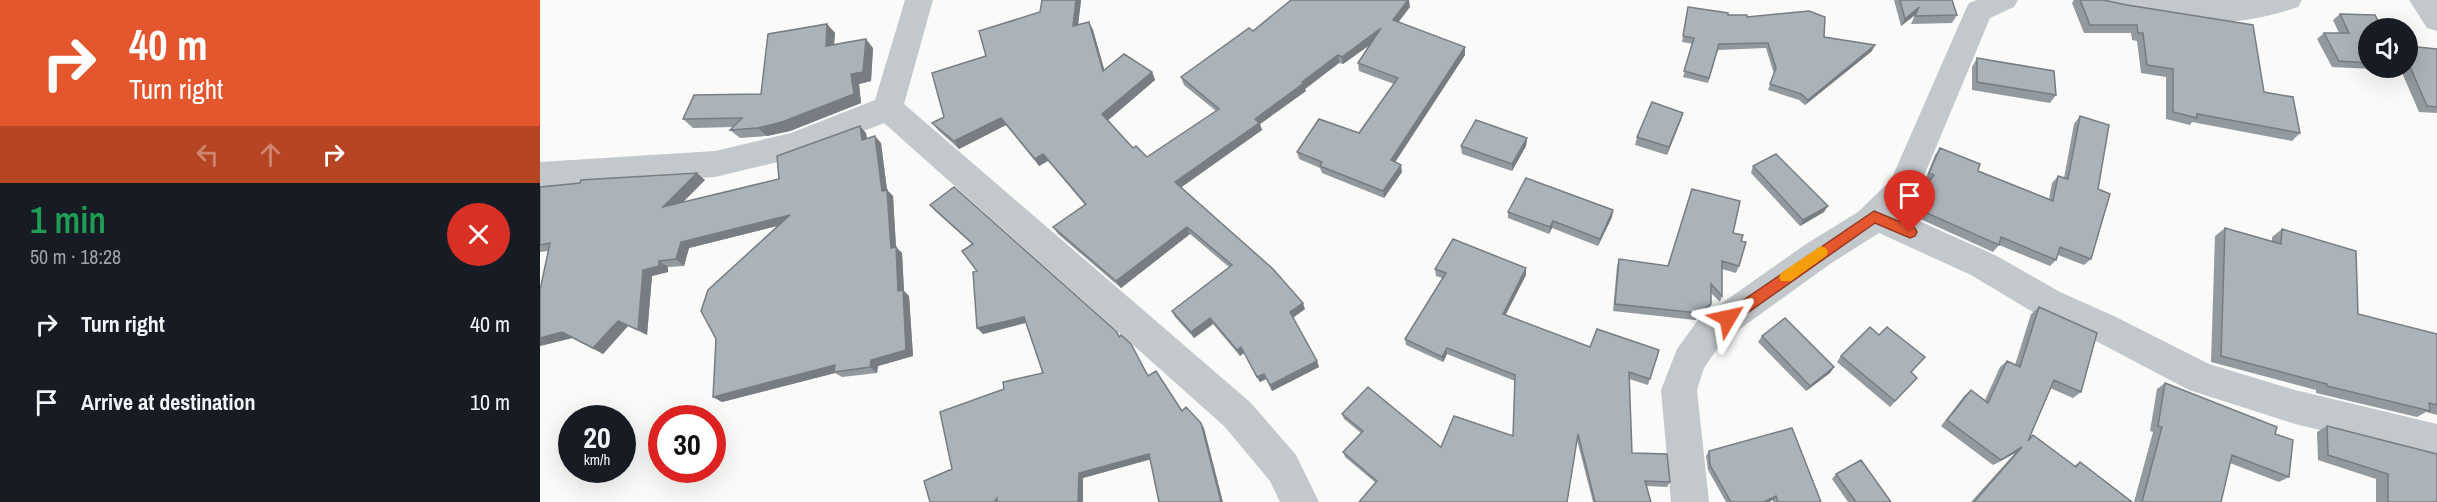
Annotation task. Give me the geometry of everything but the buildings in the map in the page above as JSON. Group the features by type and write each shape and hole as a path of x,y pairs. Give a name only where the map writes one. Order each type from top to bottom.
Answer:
{"street":[{"path":"888,108 919,0"},
{"path":"2121,0 2184,11 2241,14 2288,0"},
{"path":"2423,0 2437,20"},
{"path":"1690,502 1679,390 1689,360 1710,331 1874,216 1903,188 1985,4"},
{"path":"540,175 715,164 795,145 888,108"},
{"path":"888,108 1237,414 1283,468 1300,502"},
{"path":"1874,216 1983,265 2048,303 2104,328 2201,378 2295,408 2437,441"}],"slow traffic":[{"path":"1786,277 1821,252"}],"route":[{"path":"1728,318 1818,254 1869,222 1874,216 1910,232"}]}
